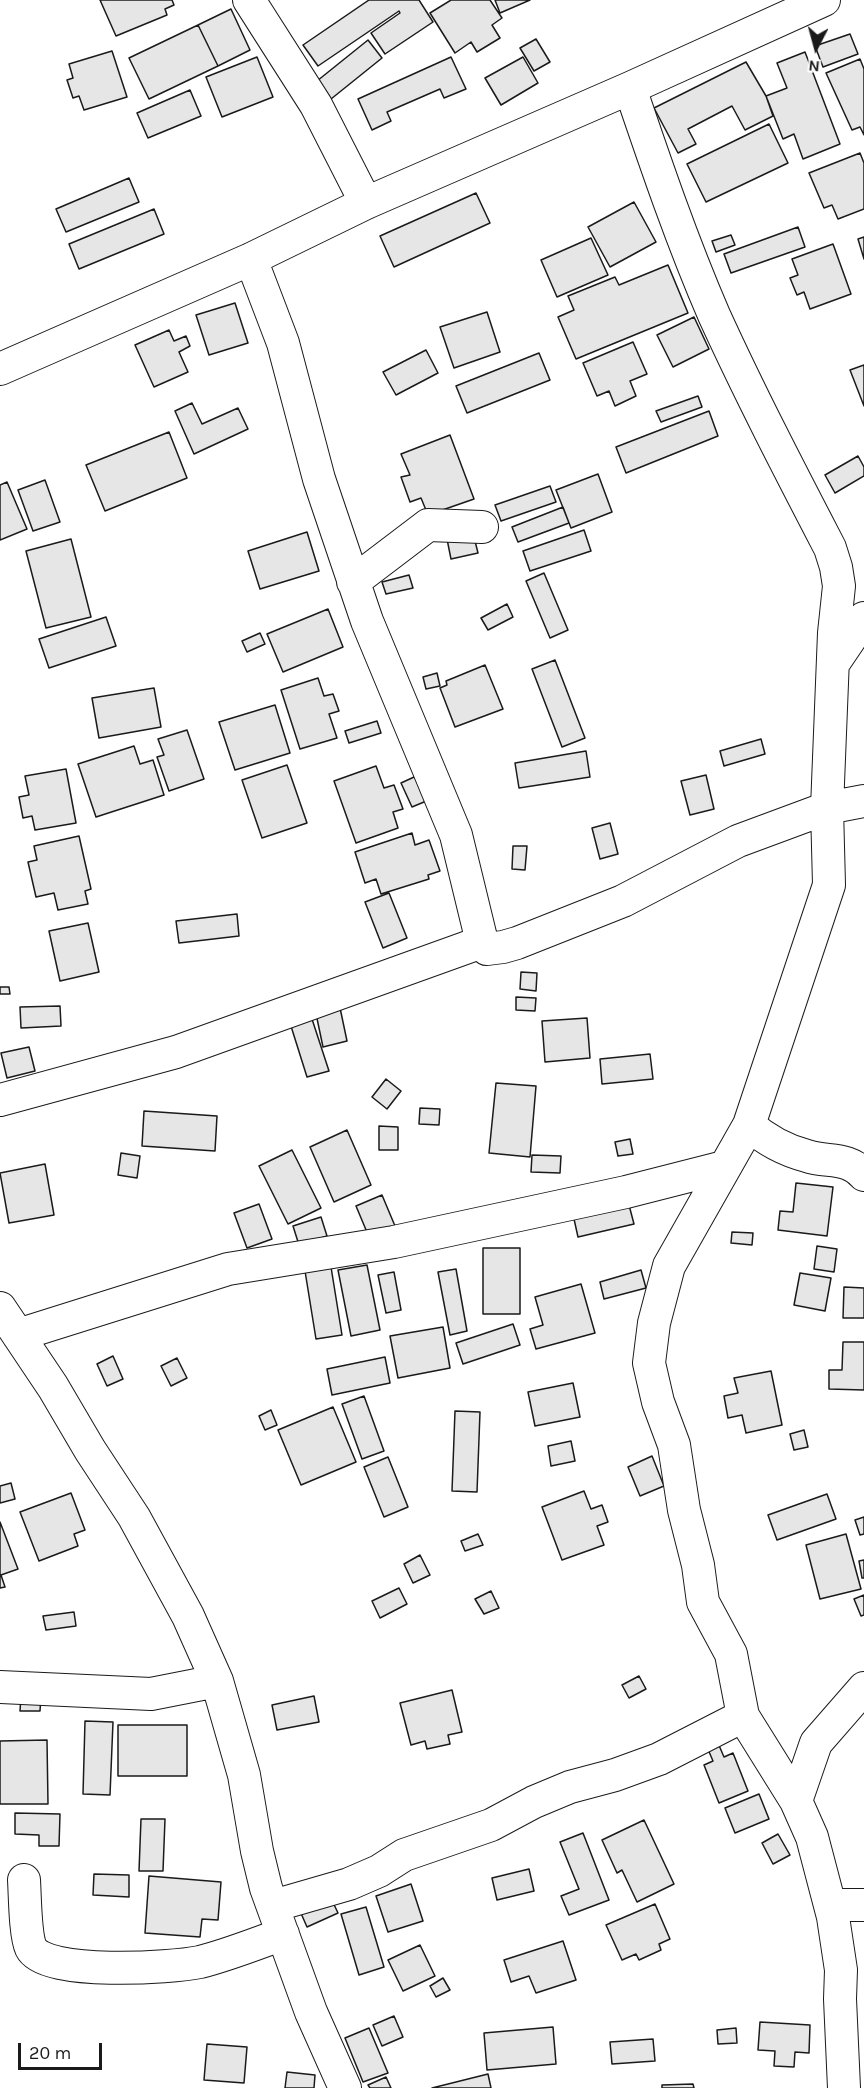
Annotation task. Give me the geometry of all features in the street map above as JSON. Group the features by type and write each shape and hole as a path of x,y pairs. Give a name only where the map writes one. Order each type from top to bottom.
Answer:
{"street":[{"path":"249,0 316,105 366,203"},
{"path":"0,369 251,259 366,203 630,88 824,0"},
{"path":"630,88 671,209 714,315 763,418 830,548 839,586 832,665 827,808 829,885 748,1125 669,1266 654,1323 649,1363 658,1402 674,1445 684,1510 698,1565 703,1602 731,1654 743,1716 796,1801 812,1837 830,1905 840,1970 844,2088"},
{"path":"251,259 283,343 319,480 353,582 456,835 482,942 487,948 517,943 623,901 738,841 827,808 864,801"},
{"path":"353,582 428,525 482,528"},
{"path":"832,665 864,618"},
{"path":"0,1101 176,1052 482,942"},
{"path":"748,1125 765,1139 779,1146 809,1157 847,1162 862,1170"},
{"path":"18,1335 228,1269 394,1242 626,1192 724,1167"},
{"path":"0,1308 134,1517 188,1616 217,1681 244,1775 257,1851 278,1920 311,2012 345,2088"},
{"path":"0,1687 151,1694 217,1681"},
{"path":"796,1801 816,1743 864,1688"},
{"path":"24,1880 26,1922 31,1948 39,1957 87,1968 166,1967 222,1956 278,1920 379,1871 404,1855 491,1825 534,1802 570,1787 659,1760 743,1716"},
{"path":"760,1742 816,1743"},
{"path":"830,1905 864,1905"}],"building":[{"path":"100,0 172,0 174,5 165,9 167,15 116,36"},
{"path":"369,0 419,0 433,22 385,54 371,33 400,13 399,11 318,66 303,45"},
{"path":"451,0 490,0 502,18 492,25 500,38 477,52 471,42 455,53 430,13"},
{"path":"495,0 530,0 500,13"},
{"path":"231,9 250,50 218,66 198,25"},
{"path":"198,25 218,66 149,99 129,58"},
{"path":"850,34 858,54 823,67 815,46"},
{"path":"536,39 550,62 534,71 520,48"},
{"path":"368,40 382,58 331,99 317,81"},
{"path":"112,51 127,97 84,110 79,96 73,98 67,80 73,78 69,64"},
{"path":"805,52 840,144 803,159 794,134 783,139 766,96 787,88 777,63"},
{"path":"257,57 273,97 222,117 206,77"},
{"path":"451,57 466,89 444,98 440,89 387,112 391,121 372,130 358,99"},
{"path":"523,57 538,83 501,105 485,78"},
{"path":"860,59 864,69 864,135 860,127 852,130 826,73"},
{"path":"746,62 766,96 773,116 745,130 732,106 688,129 696,144 678,153 654,108"},
{"path":"190,90 201,116 148,138 137,113"},
{"path":"769,124 788,163 706,202 687,164"},
{"path":"860,153 864,163 864,209 838,219 832,205 824,208 809,173"},
{"path":"129,178 139,202 66,232 56,209"},
{"path":"476,193 490,223 394,267 380,236"},
{"path":"634,202 656,242 610,267 588,227"},
{"path":"154,209 164,234 79,269 69,244"},
{"path":"798,227 805,247 731,273 724,254"},
{"path":"731,235 735,245 716,252 712,241"},
{"path":"864,237 864,259 858,239"},
{"path":"591,238 608,275 557,297 541,260"},
{"path":"833,244 851,294 810,309 804,292 797,295 790,278 798,275 792,259"},
{"path":"668,265 688,313 576,359 558,317 574,310 568,296 615,277 619,285"},
{"path":"235,303 248,343 209,355 196,315"},
{"path":"487,312 500,352 454,368 440,327"},
{"path":"694,317 709,349 673,367 657,335"},
{"path":"169,330 174,341 186,336 190,346 179,352 188,372 154,387 135,345"},
{"path":"633,342 647,374 630,381 636,396 615,406 609,391 597,396 583,363"},
{"path":"426,350 438,373 396,395 383,372"},
{"path":"539,353 550,380 467,413 456,386"},
{"path":"864,365 864,406 850,370"},
{"path":"698,396 702,407 661,422 656,411"},
{"path":"192,403 202,424 238,408 248,429 194,454 175,411"},
{"path":"709,411 718,436 626,473 616,447"},
{"path":"169,432 187,478 105,511 86,465"},
{"path":"450,435 474,499 428,515 421,498 410,502 401,477 410,475 401,454"},
{"path":"858,456 864,467 864,476 835,493 825,475"},
{"path":"598,474 612,512 571,528 556,490"},
{"path":"45,480 60,522 33,531 18,490"},
{"path":"7,482 27,529 0,540 0,485"},
{"path":"550,486 556,502 501,521 495,505"},
{"path":"563,507 569,523 518,542 512,527"},
{"path":"584,530 591,551 530,571 523,551"},
{"path":"307,532 319,571 260,589 248,551"},
{"path":"473,533 478,553 451,559 447,539"},
{"path":"71,539 91,617 46,628 26,551"},
{"path":"544,573 568,630 550,638 526,581"},
{"path":"409,575 413,588 386,594 382,582"},
{"path":"507,604 513,617 488,630 481,618"},
{"path":"328,609 343,647 283,672 267,634"},
{"path":"106,617 116,646 49,668 39,639"},
{"path":"260,633 265,644 247,652 242,641"},
{"path":"555,660 585,738 562,747 532,669"},
{"path":"485,665 503,709 455,727 440,688 447,685 446,681"},
{"path":"437,673 440,686 426,689 423,677"},
{"path":"318,678 324,696 333,694 339,711 329,714 337,738 300,749 281,690"},
{"path":"154,688 161,727 99,738 92,698"},
{"path":"275,705 290,753 235,770 219,722"},
{"path":"377,721 381,733 349,743 345,731"},
{"path":"187,730 204,779 169,791 157,757 164,755 158,739"},
{"path":"761,739 765,754 724,766 720,751"},
{"path":"134,746 140,764 153,760 164,795 96,817 78,764"},
{"path":"586,751 590,777 519,788 515,763"},
{"path":"287,765 307,823 262,838 242,780"},
{"path":"376,766 384,788 394,785 403,809 393,812 398,828 356,843 334,781"},
{"path":"66,769 76,823 35,830 32,816 23,818 19,797 29,795 25,776"},
{"path":"425,772 436,797 412,807 401,783"},
{"path":"706,775 714,809 690,815 681,781"},
{"path":"610,823 618,854 600,859 592,828"},
{"path":"412,833 415,845 429,840 440,871 428,875 429,879 381,894 376,879 365,883 355,852"},
{"path":"79,836 91,889 85,891 88,904 58,910 54,893 36,897 28,862 37,860 34,846"},
{"path":"513,846 527,846 525,870 512,869"},
{"path":"389,893 407,938 383,948 365,902"},
{"path":"237,914 239,936 179,943 176,921"},
{"path":"88,923 99,972 60,981 49,931"},
{"path":"521,972 537,973 536,991 520,989"},
{"path":"0,987 9,987 10,994 0,994"},
{"path":"516,997 536,998 535,1011 516,1010"},
{"path":"339,1003 347,1041 323,1047 315,1009"},
{"path":"60,1006 61,1026 21,1028 20,1007"},
{"path":"311,1016 329,1071 307,1077 290,1023"},
{"path":"587,1018 590,1058 545,1062 542,1021"},
{"path":"29,1047 35,1071 7,1078 1,1053"},
{"path":"650,1054 653,1079 602,1084 600,1059"},
{"path":"386,1079 401,1091 387,1109 372,1097"},
{"path":"496,1083 536,1086 530,1157 489,1153"},
{"path":"420,1108 440,1109 439,1125 419,1124"},
{"path":"144,1111 217,1116 215,1151 142,1146"},
{"path":"379,1126 398,1127 398,1150 379,1150"},
{"path":"347,1130 371,1185 334,1202 310,1147"},
{"path":"630,1139 633,1154 618,1156 615,1142"},
{"path":"292,1150 321,1208 288,1224 259,1166"},
{"path":"121,1153 140,1156 137,1178 118,1175"},
{"path":"532,1155 561,1156 560,1173 531,1172"},
{"path":"45,1164 54,1215 9,1223 0,1173"},
{"path":"796,1183 833,1187 827,1236 778,1230 780,1211 793,1212"},
{"path":"382,1195 395,1226 369,1237 356,1206"},
{"path":"259,1204 272,1239 247,1248 234,1213"},
{"path":"629,1205 634,1224 578,1237 574,1219"},
{"path":"321,1217 327,1236 299,1245 293,1226"},
{"path":"732,1232 753,1233 752,1245 731,1243"},
{"path":"817,1246 837,1249 834,1272 814,1269"},
{"path":"483,1248 520,1248 520,1314 483,1314"},
{"path":"367,1265 380,1330 351,1336 338,1270"},
{"path":"331,1267 342,1335 316,1339 305,1271"},
{"path":"456,1269 467,1331 450,1335 438,1272"},
{"path":"641,1270 646,1288 604,1299 600,1282"},
{"path":"394,1272 401,1310 386,1313 378,1275"},
{"path":"800,1273 831,1278 825,1311 794,1305"},
{"path":"581,1284 595,1333 536,1349 530,1329 543,1325 535,1297"},
{"path":"844,1287 864,1288 864,1318 843,1318"},
{"path":"513,1324 520,1345 463,1364 456,1343"},
{"path":"443,1327 450,1368 398,1378 390,1336"},
{"path":"843,1342 864,1342 864,1390 829,1389 829,1370 842,1370"},
{"path":"113,1356 123,1379 107,1386 97,1364"},
{"path":"385,1357 390,1383 332,1395 327,1369"},
{"path":"177,1358 187,1378 171,1386 161,1366"},
{"path":"771,1371 782,1425 746,1433 742,1415 728,1418 724,1396 738,1393 734,1378"},
{"path":"573,1383 580,1417 535,1426 528,1392"},
{"path":"364,1396 384,1451 362,1459 342,1404"},
{"path":"333,1407 356,1462 301,1485 278,1430"},
{"path":"271,1410 277,1425 265,1430 259,1416"},
{"path":"455,1411 480,1412 477,1492 452,1491"},
{"path":"804,1430 808,1447 794,1450 790,1434"},
{"path":"571,1441 575,1461 551,1466 548,1446"},
{"path":"652,1456 664,1486 640,1496 628,1467"},
{"path":"388,1457 408,1507 384,1517 364,1467"},
{"path":"11,1483 15,1499 0,1503 0,1486"},
{"path":"584,1491 591,1509 602,1505 608,1522 597,1526 604,1545 562,1560 542,1507"},
{"path":"71,1493 85,1530 74,1534 78,1546 39,1561 20,1512"},
{"path":"827,1494 836,1519 777,1540 768,1515"},
{"path":"864,1517 864,1534 860,1535 855,1520"},
{"path":"0,1522 18,1569 1,1575 5,1587 0,1588"},
{"path":"478,1534 483,1545 465,1551 461,1541"},
{"path":"846,1534 861,1589 820,1599 806,1545"},
{"path":"420,1555 430,1575 413,1583 404,1564"},
{"path":"864,1560 864,1578 862,1578 859,1561"},
{"path":"399,1588 407,1604 380,1618 372,1601"},
{"path":"491,1591 499,1608 484,1614 475,1599"},
{"path":"864,1595 864,1615 861,1616 854,1599"},
{"path":"74,1612 76,1626 46,1630 43,1616"},
{"path":"639,1676 646,1689 629,1698 622,1685"},
{"path":"452,1690 462,1732 448,1735 450,1744 427,1749 425,1741 411,1745 400,1703"},
{"path":"21,1696 41,1696 40,1711 20,1711"},
{"path":"314,1696 319,1722 277,1730 272,1705"},
{"path":"85,1721 113,1722 110,1795 83,1794"},
{"path":"118,1725 187,1725 187,1776 118,1776"},
{"path":"47,1740 48,1804 0,1804 0,1741"},
{"path":"718,1743 724,1757 733,1753 748,1791 719,1803 704,1765 713,1761 707,1747"},
{"path":"759,1794 769,1819 735,1833 725,1808"},
{"path":"15,1813 60,1814 59,1846 39,1846 39,1835 15,1834"},
{"path":"141,1819 165,1819 163,1871 139,1871"},
{"path":"644,1820 674,1884 637,1902 622,1870 617,1873 602,1840"},
{"path":"583,1833 609,1900 569,1915 561,1896 579,1889 560,1842"},
{"path":"778,1834 790,1855 773,1864 762,1843"},
{"path":"529,1869 534,1891 497,1900 492,1878"},
{"path":"94,1874 129,1875 129,1897 93,1895"},
{"path":"149,1876 221,1882 218,1920 202,1919 200,1937 145,1933"},
{"path":"411,1884 423,1921 388,1932 376,1896"},
{"path":"330,1896 338,1913 307,1927 300,1911"},
{"path":"655,1904 670,1939 659,1944 661,1950 639,1960 636,1954 622,1960 606,1925"},
{"path":"366,1907 384,1967 359,1975 341,1914"},
{"path":"563,1941 576,1980 536,1993 529,1976 511,1982 504,1960"},
{"path":"420,1945 435,1976 403,1991 388,1960"},
{"path":"443,1978 450,1990 436,1997 430,1986"},
{"path":"394,2016 403,2037 382,2046 373,2025"},
{"path":"760,2022 810,2025 809,2053 795,2052 794,2067 774,2066 775,2051 758,2050"},
{"path":"553,2027 556,2064 487,2070 484,2033"},
{"path":"369,2028 388,2073 363,2082 345,2038"},
{"path":"736,2028 737,2043 718,2044 717,2030"},
{"path":"653,2039 655,2061 612,2064 610,2042"},
{"path":"207,2044 247,2047 244,2083 204,2080"},
{"path":"287,2072 315,2075 314,2088 285,2088"},
{"path":"488,2074 491,2088 432,2088"},
{"path":"386,2077 391,2088 370,2088 368,2085"},
{"path":"693,2084 694,2088 662,2088 662,2085"}]}
